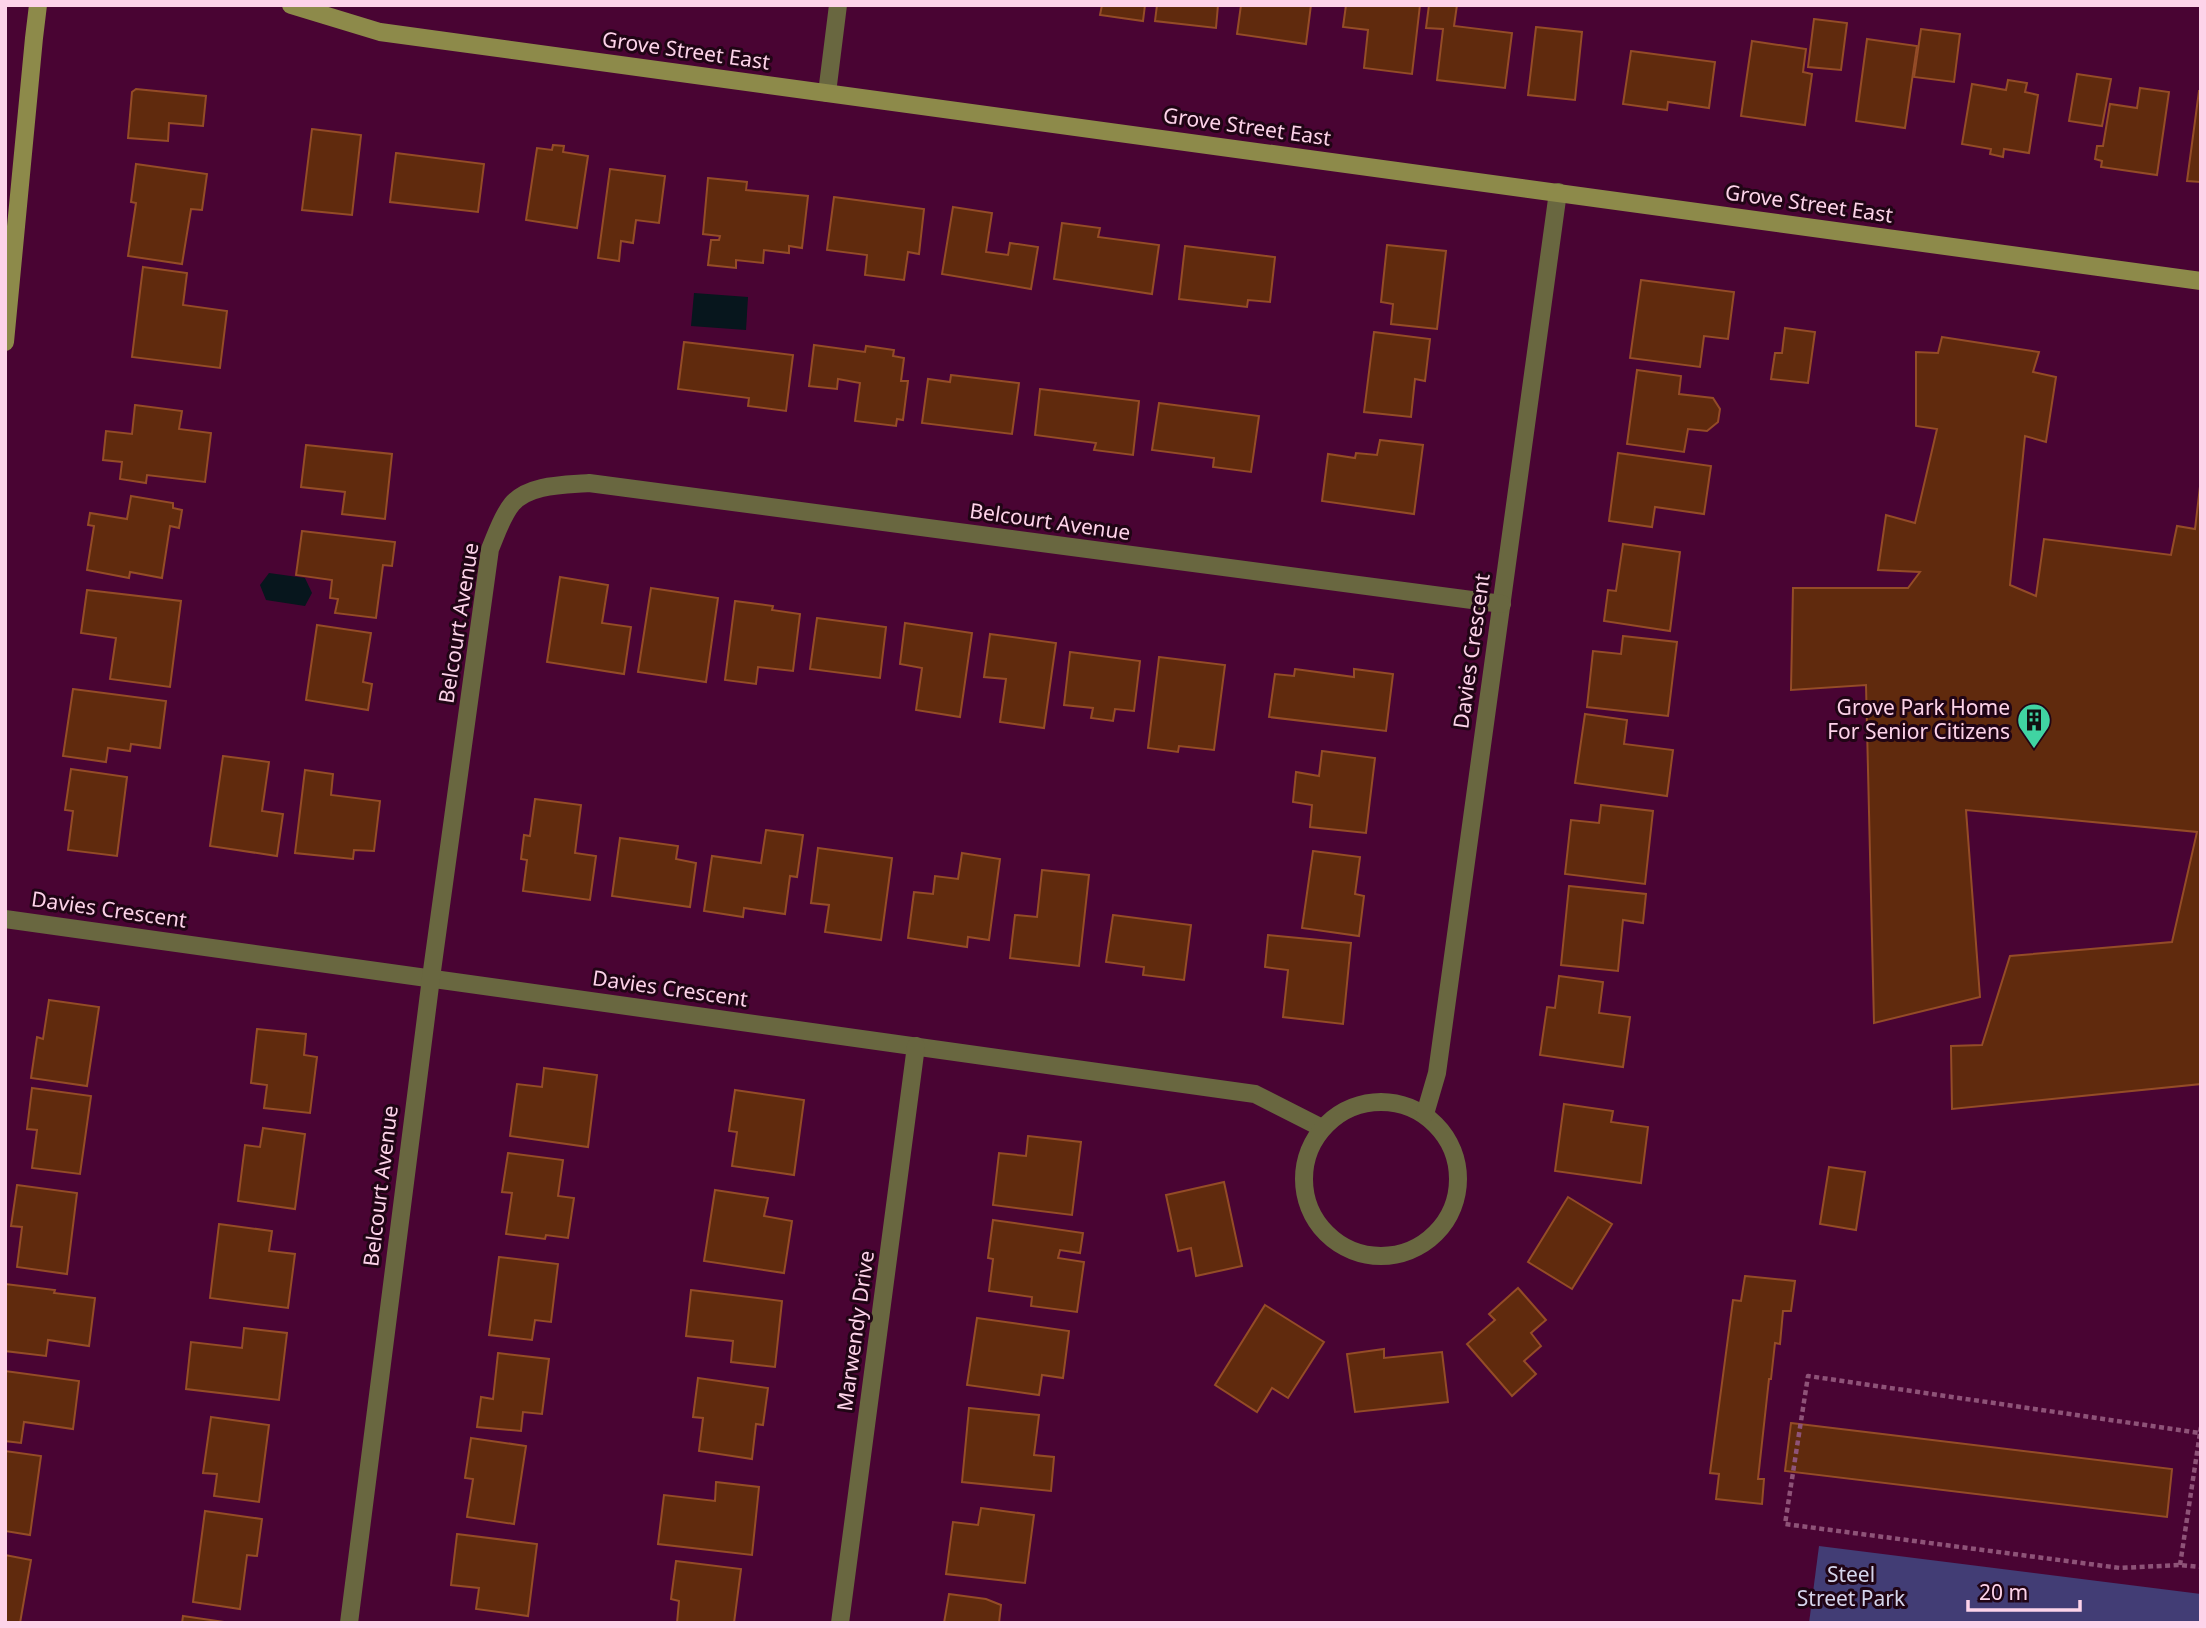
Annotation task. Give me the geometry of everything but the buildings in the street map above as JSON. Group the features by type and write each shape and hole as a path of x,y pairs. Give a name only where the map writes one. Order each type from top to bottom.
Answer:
{"street":[{"path":"5,342 38,5"},
{"name":"Grove Street East","path":"291,5 380,32 2201,281"},
{"path":"827,93 838,5"},
{"name":"Davies Crescent","path":"1425,1114 1437,1073 1558,192"},
{"name":"Belcourt Avenue","path":"349,1623 431,978 490,549 512,504 530,492 555,485 589,483 1502,604"},
{"name":"Davies Crescent","path":"5,919 1255,1094 1322,1128"},
{"name":"Marwendy Drive","path":"840,1623 916,1046"},
{"path":"1382,1101 1405,1104 1425,1114 1445,1133 1456,1157 1459,1183 1453,1210 1438,1232 1417,1248 1391,1256 1364,1255 1339,1245 1319,1228 1307,1204 1303,1177 1308,1151 1322,1128 1349,1108 1382,1101"}],"path":[{"path":"2200,1433 1808,1376 1785,1524 2120,1568 2180,1564 2201,1567"},
{"path":"2180,1564 2201,1427"}],"green space":[{"name":"Steel Street Park","path":"1819,1546 2201,1594 2201,1623 1809,1623"}],"shaded area":[{"path":"694,293 748,297 746,330 691,326"},
{"path":"269,573 305,578 312,593 305,606 266,600 260,585"}],"place":[{"name":"Grove Park Home For Senior Citizens","path":"2034,750"}]}
